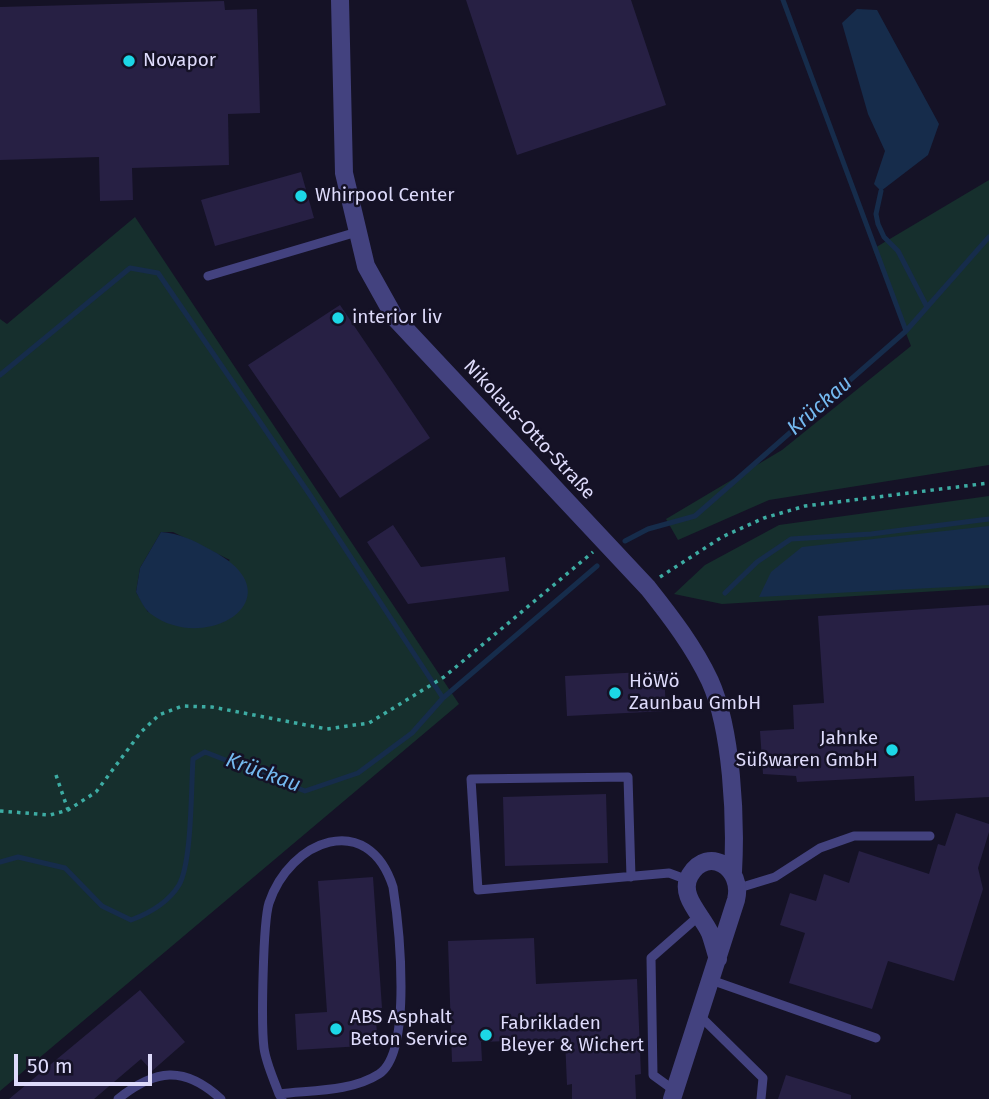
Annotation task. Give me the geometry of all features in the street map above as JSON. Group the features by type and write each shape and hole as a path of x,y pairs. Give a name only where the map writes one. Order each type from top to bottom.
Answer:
{"street":[{"name":"Nikolaus-Otto-Straße","path":"340,0 344,173 366,266 396,318 648,588 679,626 711,683 725,741 733,795 736,880 718,959 674,1095"},
{"path":"718,959 709,932 687,892 688,880 695,869 710,862 719,862 736,880"}],"lane":[{"path":"208,276 357,232"},
{"path":"631,877 628,777 471,779 478,890 631,877 669,873 688,880"},
{"path":"736,880 775,877 820,848 854,836 930,836"},
{"path":"338,839 357,842 375,852 387,869 394,897 401,1018 396,1052 389,1065 365,1081 281,1096 264,1050 268,905 279,881 294,863 315,846 338,839"},
{"path":"674,1095 653,1075 651,958 699,915"},
{"path":"712,979 876,1038"},
{"path":"700,1016 763,1078 761,1099"},
{"path":"118,1099 138,1083 162,1074 185,1076 209,1088 221,1099"}],"path":[{"path":"648,588 664,573 722,537 764,517 805,506 989,483"},
{"path":"0,811 50,815 68,810 96,792 141,732 159,715 182,706 212,707 327,729 369,723 444,677 605,542"},
{"path":"56,775 68,810"}],"green space":[{"path":"989,180 989,465 769,500 678,540 666,519 782,450 911,346 873,249"},
{"path":"135,217 459,704 0,1091 0,319 7,324","holes":["161,532 173,532 230,560 148,612 136,592 140,568"]},
{"path":"989,496 989,588 722,604 674,594 705,565 779,525"}],"water":[{"path":"857,9 877,10 939,124 928,155 881,191 874,184 885,151 868,114 842,23"},
{"path":"989,526 989,585 759,597 771,572 802,547"},
{"path":"161,532 193,541 236,568 247,585 246,602 235,615 218,624 197,628 173,625 146,609 136,592 140,568"}],"building":[{"path":"466,0 631,0 666,105 517,155"},
{"name":"Novapor","path":"224,1 225,10 257,9 260,113 228,114 229,165 132,168 133,200 100,201 99,157 0,160 0,7"},
{"path":"301,172 314,218 215,246 201,200"},
{"path":"340,305 430,438 340,498 248,365"},
{"path":"393,525 421,567 505,557 509,591 408,604 367,542"},
{"path":"989,605 989,797 915,801 914,776 797,782 796,776 763,774 760,731 794,729 793,705 824,703 818,616"},
{"name":"HöWö Zaunbau GmbH","path":"664,671 666,711 567,716 565,676"},
{"path":"606,794 608,863 505,866 503,797"},
{"path":"956,813 989,824 989,832 978,868 983,889 954,981 888,961 872,1009 789,983 805,933 780,925 790,893 816,901 824,874 849,883 859,851 929,874 938,844 945,846"},
{"path":"373,877 382,1008 375,1009 378,1045 297,1050 295,1014 327,1012 318,881"},
{"path":"534,938 536,984 637,979 641,1074 635,1075 636,1099 572,1099 572,1084 567,1085 565,1039 481,1042 482,1061 452,1062 448,941"},
{"path":"140,990 185,1042 152,1071 141,1059 94,1099 9,1099"},
{"path":"786,1075 851,1095 851,1099 778,1099"}],"waterway":[{"path":"783,0 906,331"},
{"path":"881,191 876,214 878,224 884,237 898,251 927,307"},
{"name":"Krückau","path":"625,541 648,529 695,516 906,331 989,237"},
{"path":"0,375 130,268 158,273 310,495 443,698"},
{"path":"725,593 757,562 791,539 871,534 989,519"},
{"name":"Krückau","path":"0,862 18,857 65,868 102,906 131,920 145,914 170,897 183,874 189,843 193,759 205,752 305,791 358,773 412,733 443,698 597,566"}],"place":[{"name":"Novapor","path":"129,61"},
{"name":"Whirpool Center","path":"301,196"},
{"name":"interior liv","path":"338,318"},
{"name":"HöWö Zaunbau GmbH","path":"615,693"},
{"name":"Jahnke Süßwaren GmbH","path":"892,750"},
{"name":"ABS Asphalt Beton Service","path":"336,1029"},
{"name":"Fabrikladen Bleyer & Wichert","path":"486,1035"}]}
